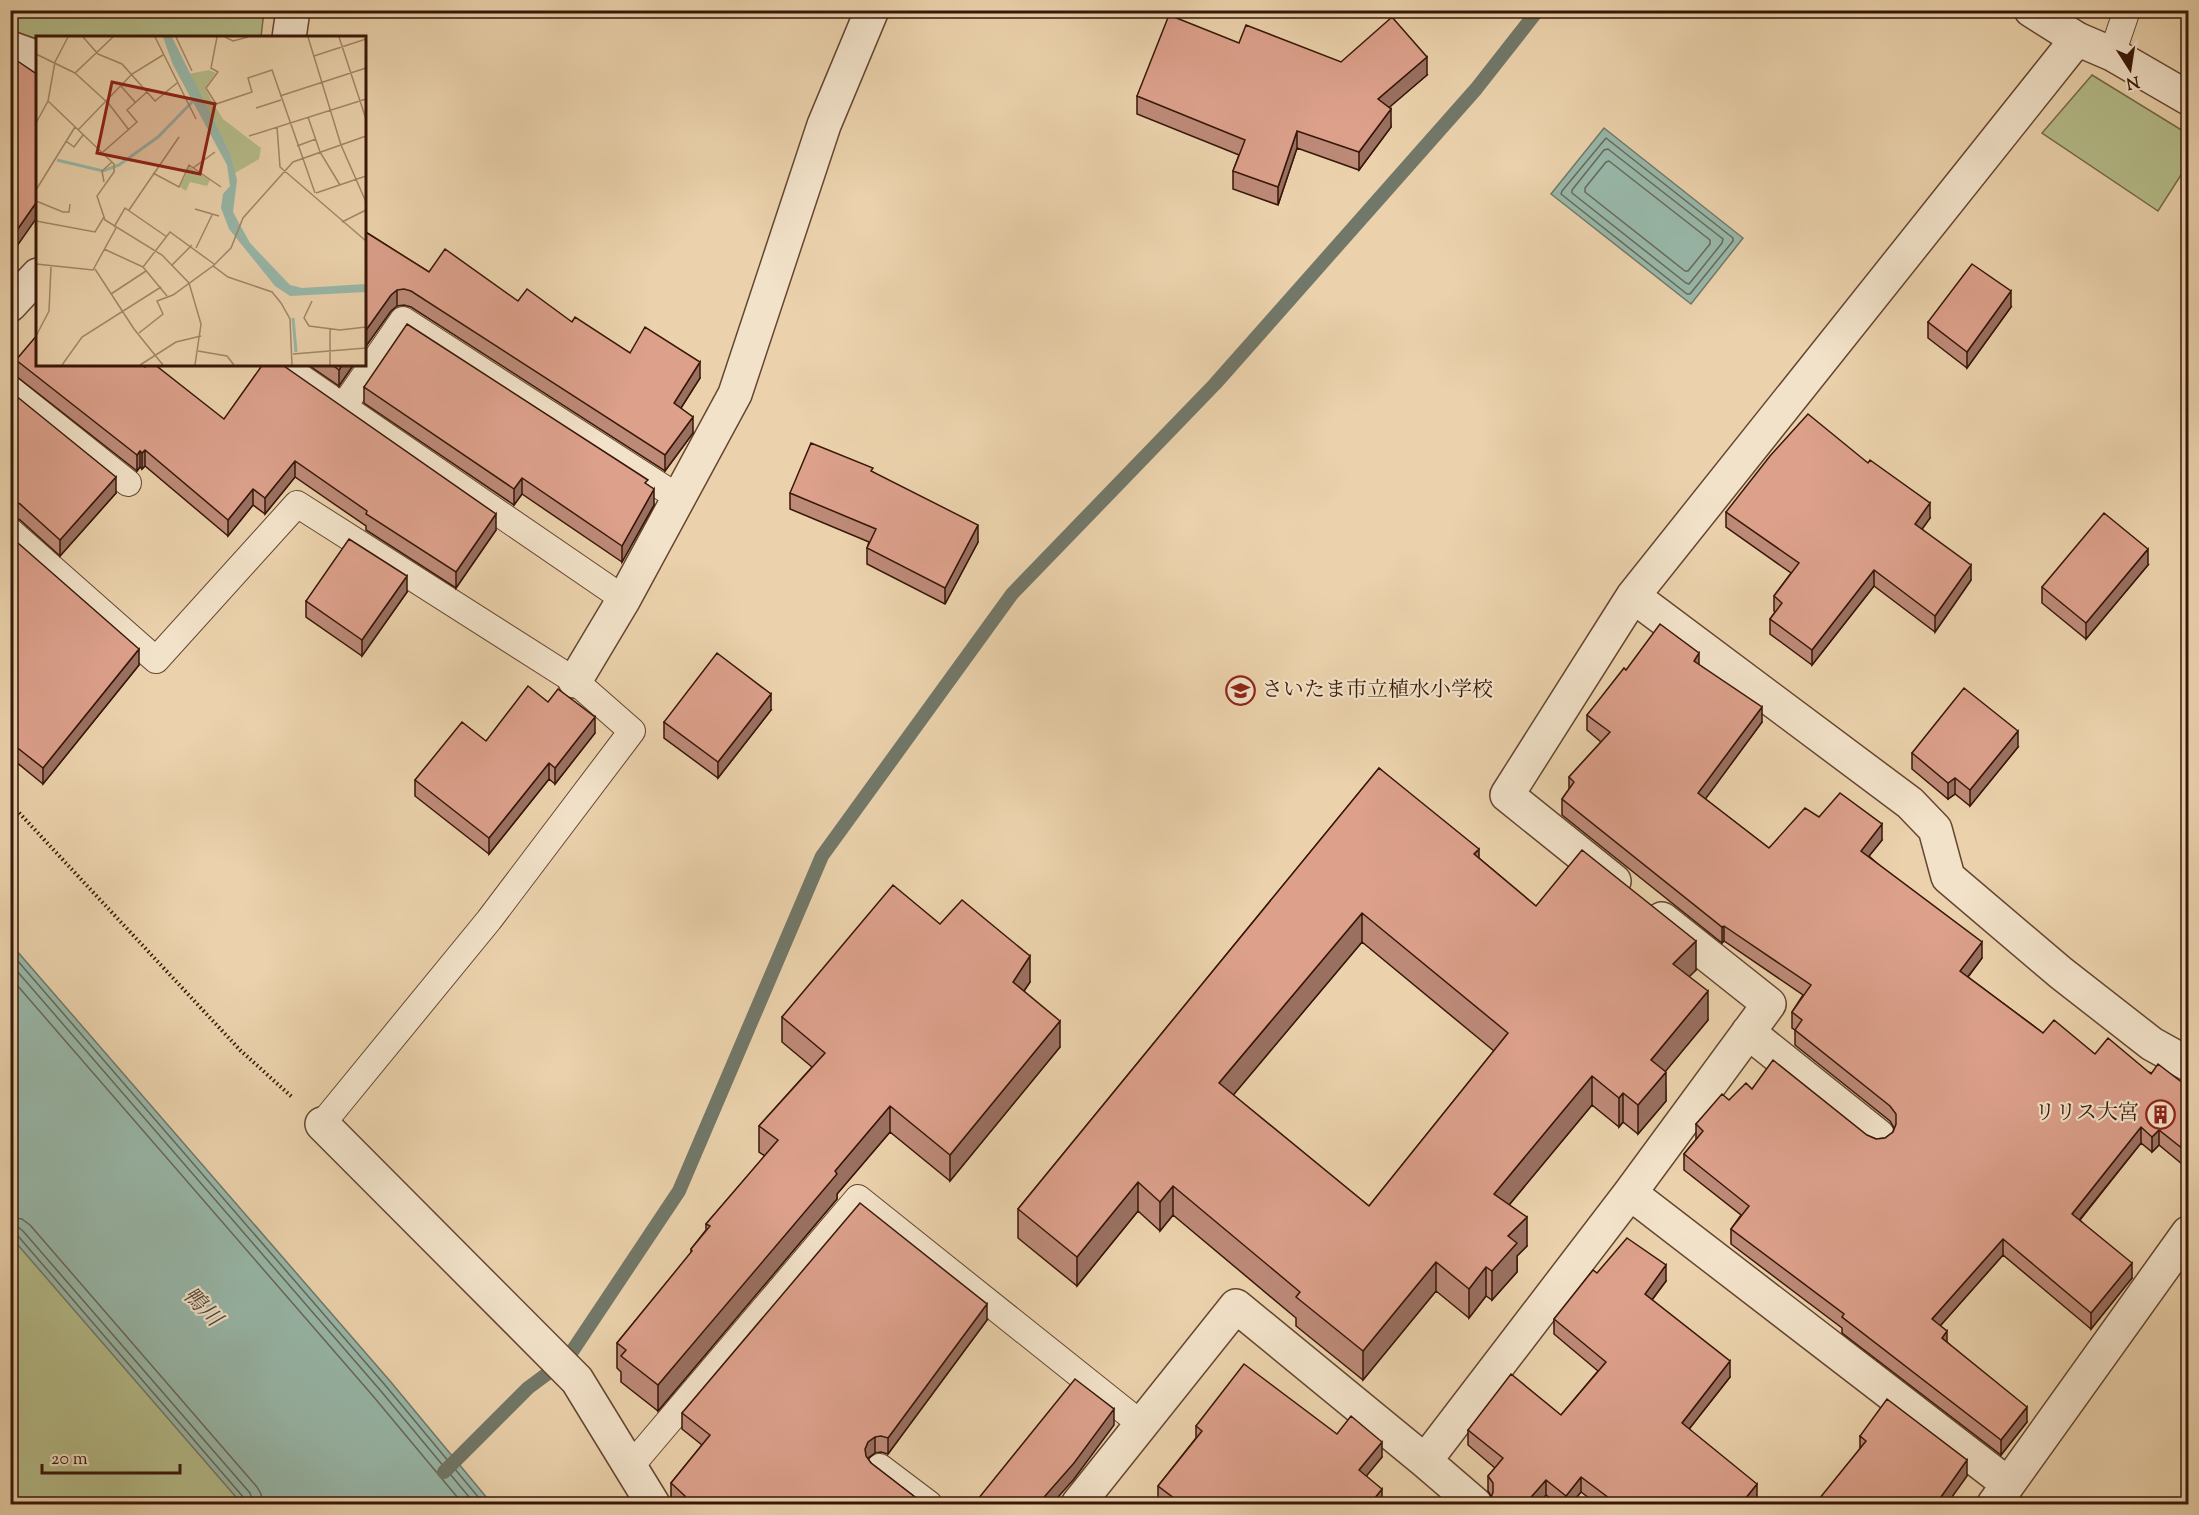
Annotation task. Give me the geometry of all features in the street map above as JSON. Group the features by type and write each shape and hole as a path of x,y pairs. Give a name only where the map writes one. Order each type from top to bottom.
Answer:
{"street":[{"path":"289,36 293,10"},
{"path":"575,681 624,600 735,394 824,125 872,10"},
{"path":"2031,10 2077,39 2112,54 2188,98"},
{"path":"1425,1461 1630,1193 1769,1004 1507,795 1633,596 2077,39"},
{"path":"10,48 36,57"},
{"path":"10,305 36,277"},
{"path":"1633,596 1910,803 1935,829 1948,877 2097,1002 2152,1044 2188,1065"},
{"path":"1748,1032 1878,1136"},
{"path":"322,1124 578,1380 652,1504"},
{"path":"1630,1193 2001,1494 2188,1233"},
{"path":"1078,1504 1236,1306 1475,1504"}],"lane":[{"path":"2112,54 2127,10"},
{"path":"343,406 403,320 679,498"},
{"path":"284,366 624,600"},
{"path":"10,389 128,483"},
{"path":"10,531 156,660 297,504 575,681 632,731 489,920 322,1124"},
{"path":"630,1467 858,1198 1141,1424"},
{"path":"880,1467 929,1504"}],"path":[{"path":"10,803 240,1050 322,1124"}],"green space":[{"path":"11,10 264,10 261,36 36,36 36,39 11,30"},
{"path":"2092,75 2188,134 2188,164 2158,211 2042,133"},
{"path":"10,1211 289,1504 24,1504 10,1488"}],"water":[{"path":"1604,128 1743,238 1691,304 1551,194"},
{"name":"鴨川","path":"10,943 390,1381 492,1504 242,1504 11,1237"}],"building":[{"path":"1169,15 1239,43 1246,25 1341,62 1392,17 1427,57 1378,99 1391,109 1359,152 1297,131 1278,187 1233,171 1245,140 1137,96"},
{"path":"16,60 36,74 36,203 10,240 10,69"},
{"path":"366,232 429,272 445,249 518,301 527,289 572,322 575,317 630,353 645,327 700,362 674,403 693,417 665,455 411,291 397,290 366,330"},
{"path":"1972,264 2011,291 1967,352 1928,322"},
{"path":"407,324 648,480 645,483 654,489 622,546 522,478 514,489 364,387"},
{"path":"36,336 36,366 157,366 224,419 262,366 284,366 496,514 456,572 366,514 367,511 295,461 265,498 253,489 228,520 145,450 142,453 140,451 137,455 16,360"},
{"path":"10,391 116,477 60,540 20,504 11,500 16,495 10,491"},
{"path":"1808,414 1868,463 1870,460 1930,503 1915,524 1971,565 1935,616 1874,570 1812,650 1770,619 1782,603 1774,596 1799,563 1726,512 1770,456"},
{"path":"811,443 873,468 871,471 978,525 945,588 867,548 876,529 790,493"},
{"path":"2104,513 2148,549 2086,623 2042,587"},
{"path":"10,536 139,649 43,768 10,742"},
{"path":"349,539 407,576 362,640 306,601"},
{"path":"1660,624 1699,653 1694,661 1762,707 1698,793 1769,848 1805,808 1819,817 1840,793 1882,824 1861,851 1982,942 1960,971 2043,1033 2054,1020 2095,1054 2108,1038 2151,1074 2158,1064 2184,1084 2188,1077 2188,1153 2159,1130 2152,1137 2141,1127 2072,1214 2132,1263 2091,1313 2003,1239 1932,1319 1947,1331 1942,1338 2027,1407 2001,1440 1842,1317 1844,1314 1731,1229 1749,1206 1684,1154 1703,1131 1696,1124 1722,1094 1729,1100 1746,1083 1752,1089 1773,1060 1867,1135 1876,1139 1885,1138 1893,1132 1896,1114 1890,1106 1795,1030 1802,1020 1792,1012 1811,985 1724,926 1722,927 1562,799 1574,782 1569,777 1610,732 1587,715 1624,668 1626,670"},
{"path":"717,653 771,694 718,762 664,722"},
{"path":"528,686 548,702 558,689 595,717 555,768 549,763 489,838 415,780 462,722 486,741"},
{"path":"1964,688 2018,731 1970,790 1955,778 1948,783 1912,753"},
{"path":"1379,768 1479,849 1474,854 1536,906 1582,850 1696,941 1673,964 1708,991 1651,1060 1666,1072 1638,1105 1623,1093 1619,1098 1592,1076 1494,1194 1527,1217 1508,1236 1517,1243 1492,1271 1486,1267 1469,1289 1436,1262 1363,1351 1296,1297 1300,1292 1173,1186 1160,1202 1138,1182 1077,1257 1018,1209","holes":["1362,913 1508,1033 1369,1206 1219,1083"]},
{"path":"893,885 940,924 962,900 1030,956 1013,982 1060,1021 950,1155 890,1106 835,1171 837,1174 658,1385 621,1356 626,1350 617,1343 692,1251 691,1249 710,1226 706,1224 778,1140 759,1126 825,1053 782,1017"},
{"path":"860,1203 987,1304 888,1438 875,1437 868,1442 865,1449 866,1456 871,1463 924,1504 679,1503 685,1496 671,1483 710,1435 682,1413"},
{"path":"1627,1238 1666,1265 1645,1294 1730,1361 1682,1423 1757,1484 1741,1504 1617,1504 1581,1477 1566,1496 1546,1480 1525,1504 1484,1504 1490,1500 1493,1492 1493,1483 1488,1476 1503,1458 1468,1430 1511,1374 1561,1415 1606,1362 1554,1319 1593,1270 1597,1273"},
{"path":"1244,1364 1337,1434 1351,1416 1382,1442 1359,1470 1382,1489 1370,1504 1182,1504 1158,1486 1202,1431 1196,1426"},
{"path":"1075,1379 1114,1409 1074,1463 1038,1504 974,1504"},
{"path":"1887,1399 1967,1460 1936,1504 1815,1504 1866,1441 1860,1436"}],"waterway":[{"path":"444,1472 528,1388 567,1359 679,1191 822,856 1012,594 1215,384 1476,89 1538,10"}],"place":[{"name":"さいたま市立植水小学校","path":"1241,691"},
{"name":"リリス大宮","path":"2160,1114"}]}
